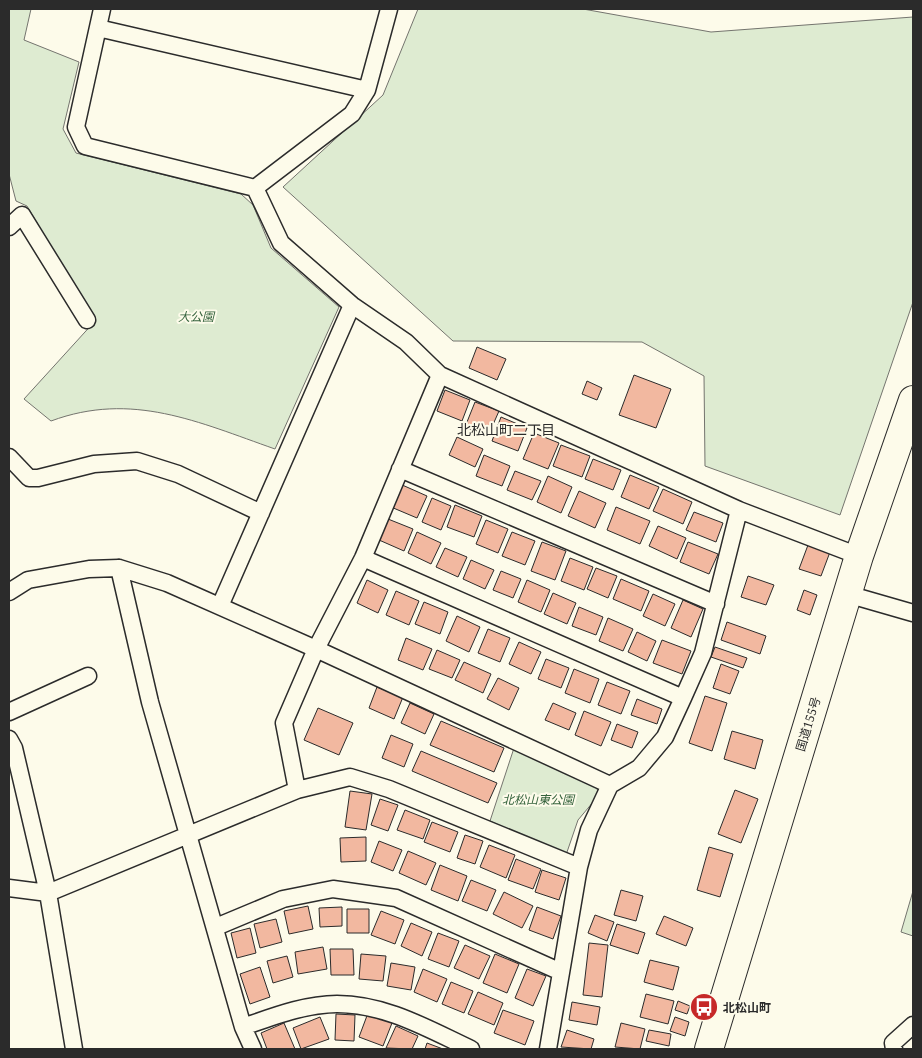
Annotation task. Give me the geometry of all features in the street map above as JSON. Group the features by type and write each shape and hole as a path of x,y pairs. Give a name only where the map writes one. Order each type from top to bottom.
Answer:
{"highway":[{"name":"国道155号","path":"710,1049 847,594 913,400"}],"street":[{"path":"102,9 76,127 85,146 255,188"},
{"path":"255,188 352,114 368,90 389,9"},
{"path":"98,28 368,90"},
{"path":"255,188 281,243 352,305 406,342 440,375 739,510 859,556"},
{"path":"9,227 22,215 87,320"},
{"path":"220,606 352,305"},
{"path":"297,790 284,724 316,649 363,558 440,375"},
{"path":"9,457 28,478 38,478 94,464 137,461 178,474 261,513"},
{"path":"400,469 716,604"},
{"path":"548,1049 579,867 589,830 610,785 639,768 665,737 704,653 739,510"},
{"path":"363,558 683,698"},
{"path":"119,568 150,702 216,927 243,1027 253,1049"},
{"path":"9,592 28,580 89,569 119,568 167,583 316,649 610,785"},
{"path":"847,594 913,613"},
{"path":"9,712 88,676"},
{"path":"9,739 14,748 48,893 74,1049"},
{"path":"9,888 48,893 297,790 350,777 389,789 579,867"},
{"path":"216,927 283,899 333,889 396,898 561,972"},
{"path":"243,1027 284,1013 335,1004 367,1006 397,1014 471,1049"},
{"path":"894,1049 893,1043 913,1025"}],"green space":[{"name":"大公園","path":"9,9 31,9 24,40 79,62 63,129 76,153 241,194 253,205 271,248 339,307 275,449 192,420 137,410 109,409 81,412 51,421 24,399 95,321 27,206 16,201 9,174"},
{"path":"418,9 583,9 711,32 913,17 913,302 840,515 705,466 704,376 642,342 453,341 283,187 383,95"},
{"name":"北松山東公園","path":"515,745 595,782 599,795 578,820 566,855 490,821"},
{"path":"913,891 913,936 901,932"}],"building":[{"path":"477,347 506,359 497,380 469,368"},
{"path":"634,375 671,389 656,428 619,415"},
{"path":"587,381 602,388 597,400 582,394"},
{"path":"445,390 470,400 462,421 437,411"},
{"path":"475,402 499,411 488,436 465,427"},
{"path":"501,417 527,428 518,451 492,441"},
{"path":"534,433 559,443 548,469 523,459"},
{"path":"457,437 483,449 475,467 449,455"},
{"path":"561,445 590,456 582,477 553,466"},
{"path":"484,455 510,466 502,486 476,476"},
{"path":"593,459 621,470 613,490 585,479"},
{"path":"515,471 541,481 532,500 507,490"},
{"path":"630,475 659,487 649,509 621,497"},
{"path":"548,476 572,487 561,513 537,502"},
{"path":"400,484 427,496 417,518 391,507"},
{"path":"663,489 692,502 683,524 653,511"},
{"path":"579,491 606,503 595,528 568,516"},
{"path":"432,498 451,506 441,530 422,522"},
{"path":"455,505 482,516 474,537 447,527"},
{"path":"616,507 650,521 640,544 607,530"},
{"path":"694,512 723,523 716,542 686,530"},
{"path":"388,519 413,529 404,551 379,540"},
{"path":"486,520 508,529 498,553 476,544"},
{"path":"658,526 686,538 677,559 649,546"},
{"path":"417,532 441,543 431,564 408,553"},
{"path":"512,532 535,541 525,565 502,556"},
{"path":"542,542 566,551 555,580 531,571"},
{"path":"688,542 718,554 709,574 680,562"},
{"path":"808,545 830,552 821,576 799,569"},
{"path":"445,548 467,557 458,577 436,567"},
{"path":"570,558 593,567 584,590 561,581"},
{"path":"471,560 494,570 485,589 463,579"},
{"path":"596,568 617,576 608,598 587,589"},
{"path":"501,571 521,579 513,598 493,590"},
{"path":"748,576 774,585 766,605 741,597"},
{"path":"621,579 649,591 641,611 613,599"},
{"path":"367,580 388,590 378,613 357,603"},
{"path":"527,580 550,590 541,612 518,602"},
{"path":"804,590 817,595 810,615 797,610"},
{"path":"396,591 419,601 409,625 386,615"},
{"path":"553,593 576,603 567,624 544,614"},
{"path":"653,594 675,604 665,626 643,616"},
{"path":"683,600 703,609 691,637 671,628"},
{"path":"424,602 448,612 440,634 415,624"},
{"path":"579,607 603,617 596,635 572,626"},
{"path":"457,616 480,627 469,652 446,641"},
{"path":"608,618 633,629 623,651 599,641"},
{"path":"727,622 766,636 760,654 721,640"},
{"path":"488,629 510,638 500,662 478,653"},
{"path":"637,632 656,641 647,661 628,652"},
{"path":"406,638 432,649 423,670 398,660"},
{"path":"662,640 691,651 682,674 653,663"},
{"path":"519,642 541,652 531,674 509,664"},
{"path":"715,647 747,658 743,668 711,657"},
{"path":"437,650 460,660 452,678 429,669"},
{"path":"546,659 569,668 561,688 538,679"},
{"path":"464,662 491,674 483,693 455,680"},
{"path":"721,664 739,671 730,694 713,688"},
{"path":"574,669 599,679 590,703 565,693"},
{"path":"498,678 519,688 509,710 487,699"},
{"path":"607,682 630,691 621,714 598,705"},
{"path":"377,687 403,697 394,719 369,708"},
{"path":"705,696 727,703 712,751 689,743"},
{"path":"637,699 662,709 657,724 631,715"},
{"path":"410,703 434,714 425,734 401,723"},
{"path":"553,703 576,713 569,730 545,720"},
{"path":"318,708 353,723 339,755 304,740"},
{"path":"584,711 611,722 601,746 575,735"},
{"path":"441,721 504,748 494,772 430,745"},
{"path":"617,724 638,732 632,748 611,740"},
{"path":"732,731 763,740 755,769 724,759"},
{"path":"391,735 413,744 404,767 382,758"},
{"path":"421,751 497,783 488,803 412,771"},
{"path":"735,790 758,799 741,843 718,834"},
{"path":"350,791 372,794 366,830 345,827"},
{"path":"380,799 398,805 388,831 371,825"},
{"path":"405,810 430,820 423,839 397,830"},
{"path":"432,822 458,832 450,852 424,842"},
{"path":"465,835 483,841 475,864 457,858"},
{"path":"366,837 366,861 341,862 340,838"},
{"path":"379,841 402,850 393,871 371,862"},
{"path":"489,845 515,855 506,878 480,867"},
{"path":"709,847 733,854 720,897 697,890"},
{"path":"408,851 436,863 426,885 399,873"},
{"path":"516,859 541,869 533,889 508,880"},
{"path":"440,865 467,876 458,901 431,890"},
{"path":"542,870 566,878 559,900 535,892"},
{"path":"471,880 496,890 487,911 462,901"},
{"path":"621,890 643,896 636,921 614,915"},
{"path":"504,892 533,906 522,928 493,914"},
{"path":"308,906 313,929 289,934 284,911"},
{"path":"342,907 342,926 320,927 319,908"},
{"path":"537,907 561,916 553,939 529,930"},
{"path":"347,909 369,909 369,933 347,933"},
{"path":"381,911 404,920 395,944 371,935"},
{"path":"595,915 614,922 607,941 588,933"},
{"path":"664,916 693,928 686,946 656,934"},
{"path":"276,919 282,942 260,948 254,924"},
{"path":"411,923 432,932 422,956 401,946"},
{"path":"617,924 645,933 638,954 610,945"},
{"path":"250,928 256,953 237,958 231,933"},
{"path":"438,933 459,941 449,967 428,959"},
{"path":"589,943 608,945 602,997 583,995"},
{"path":"465,945 490,956 479,979 454,968"},
{"path":"323,947 327,969 298,974 295,952"},
{"path":"330,949 353,949 354,975 331,975"},
{"path":"361,954 386,956 383,981 359,979"},
{"path":"495,954 519,964 507,993 483,983"},
{"path":"287,956 293,977 273,983 267,961"},
{"path":"650,960 679,967 673,990 644,982"},
{"path":"391,963 415,967 411,990 387,986"},
{"path":"260,967 270,997 250,1004 240,974"},
{"path":"423,969 447,979 437,1002 414,992"},
{"path":"527,969 546,976 533,1006 515,998"},
{"path":"451,982 473,991 464,1013 442,1004"},
{"path":"478,992 503,1003 494,1025 468,1014"},
{"path":"646,994 674,1001 668,1024 640,1017"},
{"path":"678,1001 690,1006 687,1014 675,1010"},
{"path":"572,1002 600,1007 597,1025 569,1020"},
{"path":"503,1010 534,1021 525,1045 494,1033"},
{"path":"368,1013 392,1023 383,1046 359,1037"},
{"path":"336,1014 355,1015 354,1041 335,1040"},
{"path":"320,1017 329,1039 301,1049 293,1028"},
{"path":"675,1017 689,1022 685,1036 670,1031"},
{"path":"284,1023 295,1049 267,1049 261,1033"},
{"path":"621,1023 645,1029 640,1049 615,1047"},
{"path":"396,1026 418,1036 412,1049 386,1048"},
{"path":"567,1030 594,1039 591,1049 561,1047"},
{"path":"649,1030 671,1034 669,1046 646,1041"},
{"path":"427,1043 443,1049 425,1049"}],"place":[{"name":"北松山町","path":"704,1007"}],"district":[{"name":"北松山町二丁目","path":"506,429"}]}
